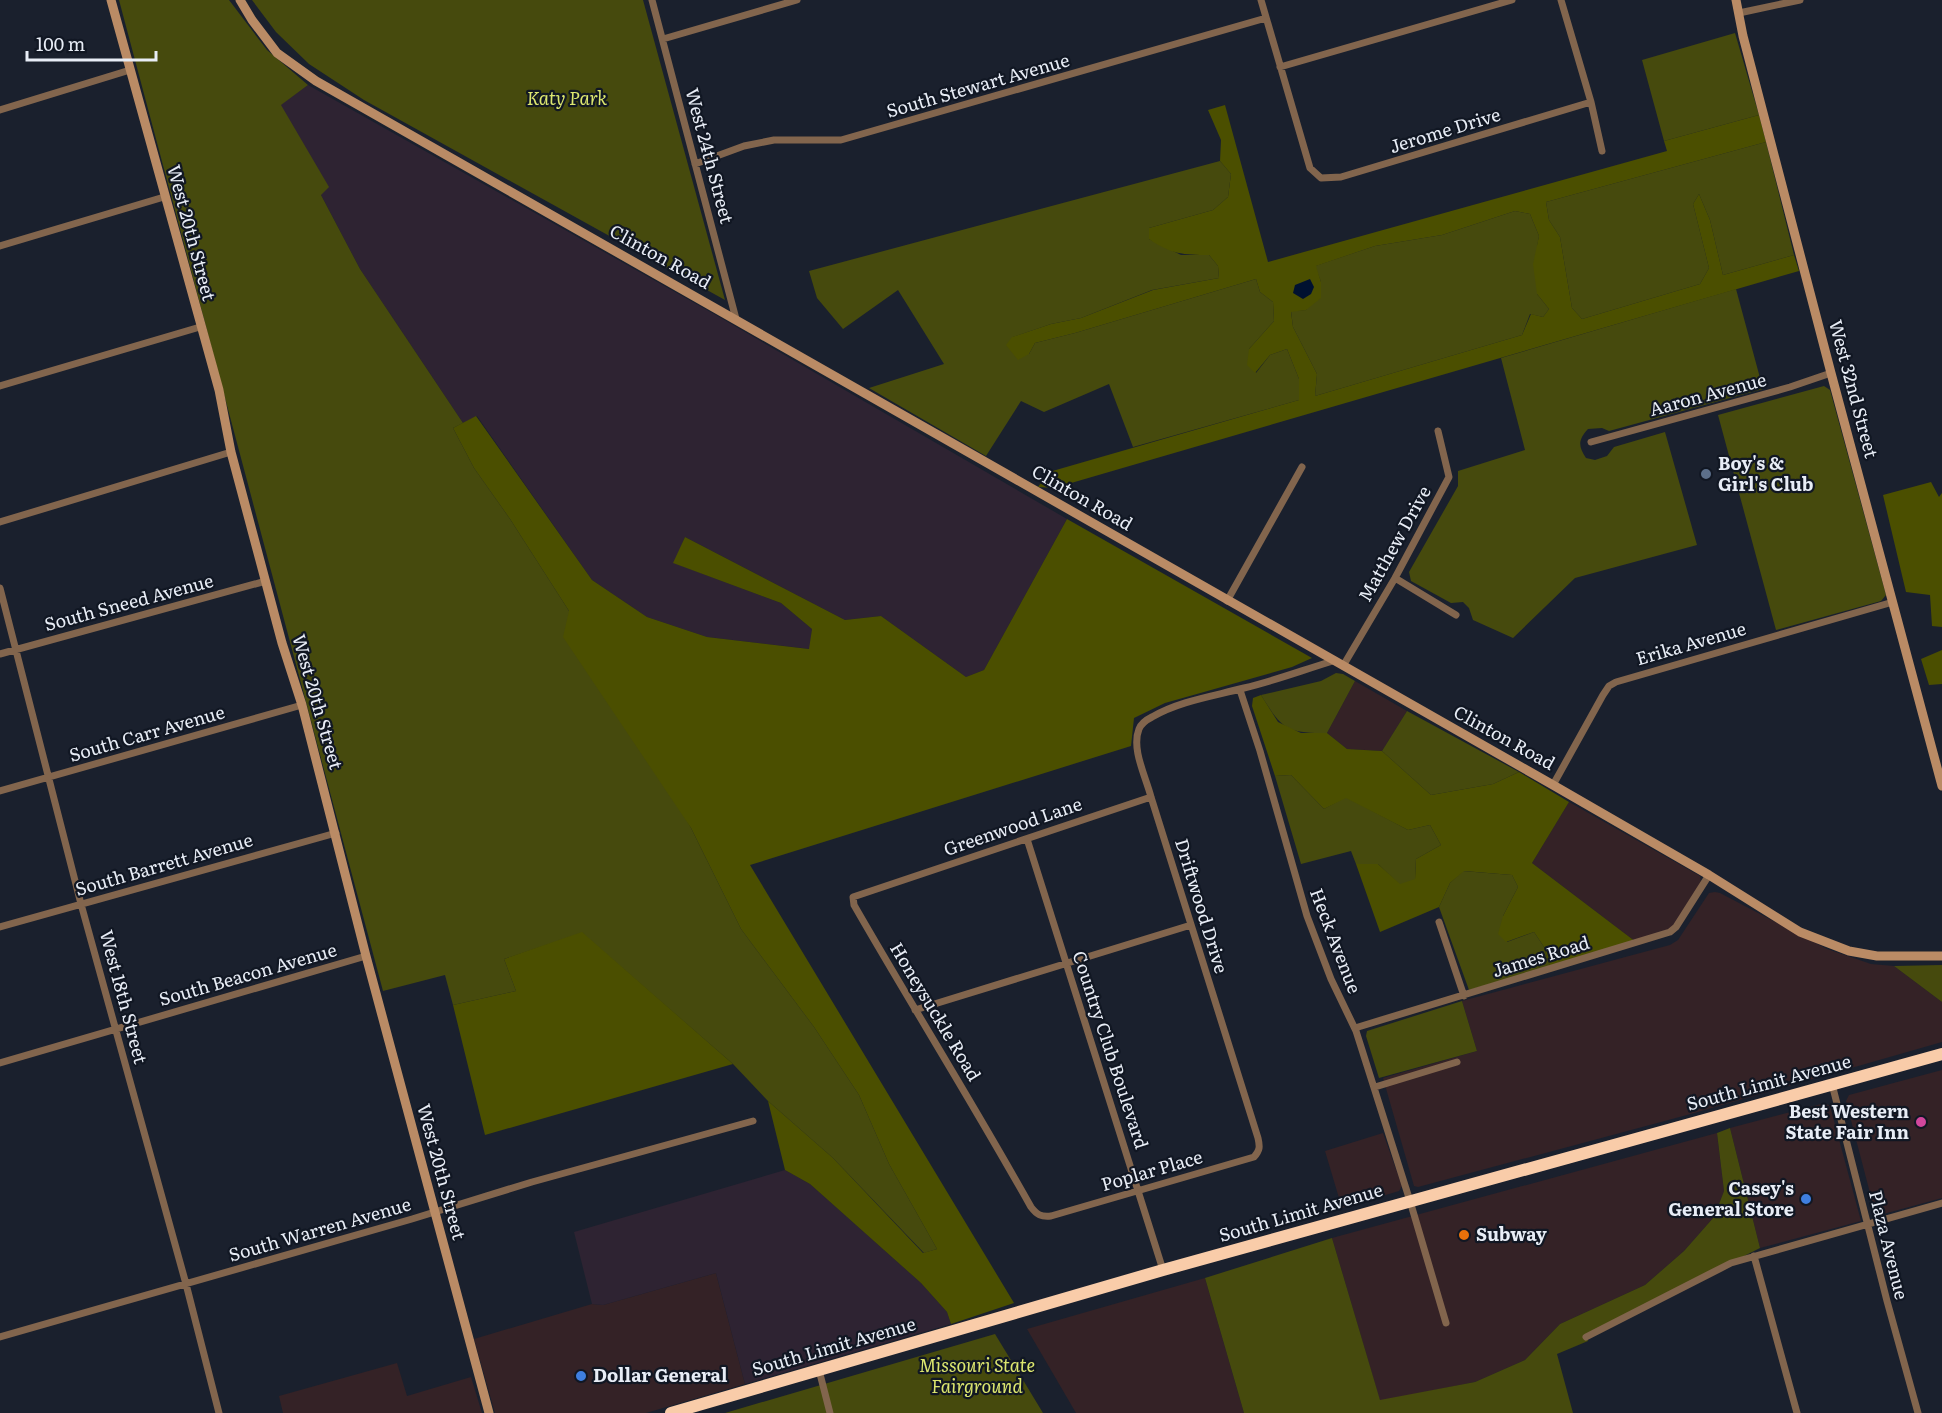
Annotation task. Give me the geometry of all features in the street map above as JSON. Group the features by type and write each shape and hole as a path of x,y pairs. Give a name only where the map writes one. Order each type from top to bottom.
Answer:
{"highway":[{"name":"South Limit Avenue","path":"671,1413 1163,1270 1942,1054"}],"street":[{"name":"West 20th Street","path":"111,0 219,390 231,452 282,643 302,705 366,956 489,1413"},
{"name":"Clinton Road","path":"240,0 277,53 316,81 1553,785 1709,875 1800,932 1849,951 1877,956 1942,956"},
{"name":"West 24th Street","path":"652,0 736,319"},
{"path":"663,39 796,0"},
{"path":"1261,0 1280,67 1512,0"},
{"path":"1561,0 1591,102 1602,151"},
{"name":"West 32nd Street","path":"1736,0 1743,36 1831,373 1942,786"},
{"path":"1739,13 1800,0"},
{"name":"South Stewart Avenue","path":"695,164 744,146 774,140 841,140 1266,18"},
{"name":"Jerome Drive","path":"1280,67 1310,168 1321,178 1341,177 1591,102"},
{"path":"0,110 130,70"},
{"path":"0,246 164,198"},
{"path":"0,386 200,327"},
{"name":"Aaron Avenue","path":"1592,442 1790,387 1831,373"},
{"name":"Matthew Drive","path":"1343,666 1395,578 1449,477 1438,431"},
{"path":"0,522 231,452"},
{"path":"1227,600 1302,467"},
{"path":"1395,578 1456,615"},
{"name":"South Sneed Avenue","path":"0,654 266,581"},
{"name":"West 18th Street","path":"0,588 81,904 186,1284 219,1413"},
{"name":"Erika Avenue","path":"1553,785 1603,695 1609,686 1616,682 1893,602"},
{"path":"1240,690 1333,661"},
{"name":"Driftwood Drive","path":"1240,690 1201,699 1164,711 1146,720 1138,731 1138,748 1151,797 1243,1088"},
{"name":"Heck Avenue","path":"1240,690 1260,751 1307,916 1331,979 1354,1028 1375,1088 1446,1323"},
{"name":"South Carr Avenue","path":"0,791 302,705"},
{"name":"Greenwood Lane","path":"885,886 1151,797"},
{"name":"South Barrett Avenue","path":"0,927 336,833"},
{"name":"Country Club Boulevard","path":"1027,839 1163,1270"},
{"name":"James Road","path":"1354,1028 1670,932 1676,927 1709,875"},
{"name":"Honeysuckle Road","path":"885,886 853,897 853,900 915,1010 984,1122 1011,1171"},
{"path":"1439,922 1464,996"},
{"path":"915,1010 1191,925"},
{"name":"South Beacon Avenue","path":"0,1063 366,956"},
{"path":"1375,1088 1457,1062"},
{"name":"Plaza Avenue","path":"1832,1084 1918,1413"},
{"name":"Poplar Place","path":"1011,1171 1035,1213 1043,1217 1243,1160 1258,1153 1260,1146 1243,1088"},
{"name":"South Warren Avenue","path":"0,1337 532,1182 753,1121"},
{"path":"1586,1337 1731,1263 1942,1203"},
{"path":"1754,1256 1797,1413"},
{"path":"819,1370 830,1413"}],"shaded area":[{"path":"308,85 714,314 1067,519 984,670 966,677 881,616 845,620 685,537 674,563 781,603 812,629 810,649 707,637 647,617 592,580 477,416 463,423 360,269 321,195 280,105"},
{"path":"1225,105 1268,262 1667,151 1664,141 1759,115 1766,142 1546,202 1549,220 1560,237 1572,308 1582,319 1700,284 1709,268 1693,204 1699,194 1710,220 1723,275 1794,255 1799,271 1054,488 1038,487 1049,472 1299,400 1299,379 1287,349 1270,355 1255,373 1247,365 1249,349 1274,321 1273,302 1260,292 1256,279 1035,343 1029,354 1018,360 1006,345 1012,337 1051,324 1081,318 1153,290 1219,278 1218,266 1209,255 1178,253 1149,239 1149,228 1213,210 1228,197 1231,174 1220,161 1221,140 1208,110","holes":["1515,211 1530,214 1539,236 1533,264 1537,294 1549,309 1543,317 1531,314 1522,335 1315,396 1317,374 1293,327 1291,312 1306,310 1321,298 1321,282 1316,266 1375,246 1442,235"]},
{"path":"476,416 592,580 647,617 707,637 809,649 812,629 781,603 673,563 685,537 845,620 881,616 966,677 984,670 1067,519 1312,658 1292,667 1165,703 1134,718 1131,746 750,865 1014,1303 951,1324 947,1312 921,1283 810,1184 785,1170 768,1101 833,1158 923,1253 937,1249 889,1164 859,1095 814,1027 741,929 691,828 563,637 569,611 474,468 453,428"},
{"path":"1931,482 1939,497 1942,493 1942,627 1932,626 1930,595 1906,592 1883,495"},
{"path":"1942,650 1942,684 1929,685 1921,659"},
{"path":"1355,681 1407,711 1382,751 1347,749 1327,733"},
{"path":"1261,695 1278,722 1301,733 1327,733 1347,749 1382,751 1431,795 1493,784 1519,772 1569,802 1532,863 1636,942 1550,967 1544,947 1534,932 1506,942 1498,934 1503,916 1518,887 1512,875 1464,871 1450,883 1439,907 1380,932 1356,864 1378,864 1400,884 1415,879 1416,859 1441,845 1430,825 1408,830 1346,798 1324,809 1291,775 1275,776 1252,706 1253,698"},
{"path":"1569,802 1700,876 1701,883 1671,931 1636,942 1532,863"},
{"path":"1715,892 1827,949 1871,964 1894,966 1942,1002 1942,1042 1687,1115 1418,1187 1414,1186 1383,1078 1477,1051 1462,1001 1670,945 1678,940 1709,893"},
{"path":"582,932 733,1064 485,1135 453,1005 516,991 504,959"},
{"path":"1942,1070 1942,1198 1876,1216 1846,1101 1849,1095"},
{"path":"1825,1103 1830,1106 1861,1221 1760,1248 1730,1128"},
{"path":"1383,1133 1402,1186 1399,1191 1342,1208 1325,1151"},
{"path":"1717,1133 1724,1191 1714,1217 1684,1251 1645,1285 1560,1324 1525,1360 1475,1382 1380,1401 1332,1238"},
{"path":"785,1170 810,1184 921,1283 947,1312 951,1324 745,1384 716,1273 603,1305 592,1304 574,1232"},
{"path":"716,1273 745,1384 646,1413 495,1413 474,1339 592,1304 603,1305"},
{"path":"1205,1278 1244,1413 1076,1413 1027,1329"},
{"path":"397,1363 407,1396 471,1377 482,1413 283,1413 279,1396"}],"green space":[{"path":"119,0 229,0 267,50 308,85 281,105 329,187 321,195 360,269 463,423 453,428 474,468 569,611 691,828 741,929 814,1027 859,1095 889,1164 937,1249 924,1253 833,1158 768,1101 733,1064 582,933 504,959 516,991 453,1005 445,975 383,991"},
{"name":"Katy Park","path":"252,0 643,0 725,300 364,100 309,64 276,32"},
{"path":"1735,33 1759,115 1664,141 1642,60"},
{"path":"1766,142 1794,255 1723,275 1710,220 1699,194 1693,204 1709,268 1700,284 1582,319 1572,308 1560,237 1549,220 1546,202"},
{"path":"1220,161 1231,174 1228,197 1213,210 1149,228 1149,239 1181,255 1209,255 1218,266 1219,278 1152,290 1081,318 1051,324 1013,337 1029,354 1035,343 1256,279 1260,292 1273,302 1274,321 1249,349 1256,373 1270,355 1287,349 1299,379 1299,400 1133,447 1109,384 1044,412 1021,401 986,456 869,388 944,364 898,290 843,329 817,298 809,271"},
{"path":"1515,211 1530,214 1539,236 1537,294 1549,309 1543,317 1530,314 1522,335 1315,396 1317,374 1293,327 1291,311 1306,310 1321,282 1315,266 1375,246 1442,235"},
{"path":"1736,289 1763,389 1609,431 1602,428 1588,429 1580,443 1586,458 1595,460 1607,456 1614,447 1665,432 1697,545 1575,578 1513,638 1473,620 1469,608 1463,602 1451,603 1411,581 1409,572 1458,486 1458,471 1525,450 1501,358"},
{"path":"1824,386 1830,390 1886,595 1881,601 1776,630 1718,415"},
{"path":"1336,673 1355,681 1327,733 1302,732 1286,727 1274,715 1261,695 1321,681"},
{"path":"1407,711 1519,772 1493,784 1431,795 1382,751"},
{"path":"1291,775 1324,809 1346,797 1408,830 1430,825 1441,845 1416,859 1415,880 1400,885 1378,864 1356,864 1351,851 1301,864 1275,776"},
{"path":"1463,871 1512,875 1518,887 1503,916 1507,942 1534,932 1544,947 1550,967 1469,990 1439,907 1450,883"},
{"path":"1942,965 1942,1002 1894,966"},
{"path":"1462,1001 1477,1051 1379,1078 1366,1036 1367,1031"},
{"path":"1730,1128 1760,1248 1587,1335 1588,1341 1557,1354 1573,1413 1244,1413 1205,1278 1332,1238 1380,1400 1475,1382 1525,1360 1560,1324 1645,1285 1684,1251 1714,1217 1724,1191 1717,1133"},
{"name":"Missouri State Fairground","path":"995,1334 1043,1413 725,1413"}],"water":[{"path":"1310,279 1314,287 1311,294 1303,299 1293,293 1295,285"}],"place":[{"name":"Boy's & Girl's Club","path":"1706,474"},
{"name":"Best Western State Fair Inn","path":"1921,1122"},
{"name":"Casey's General Store","path":"1806,1199"},
{"name":"Subway","path":"1464,1235"},
{"name":"Dollar General","path":"581,1376"}]}
